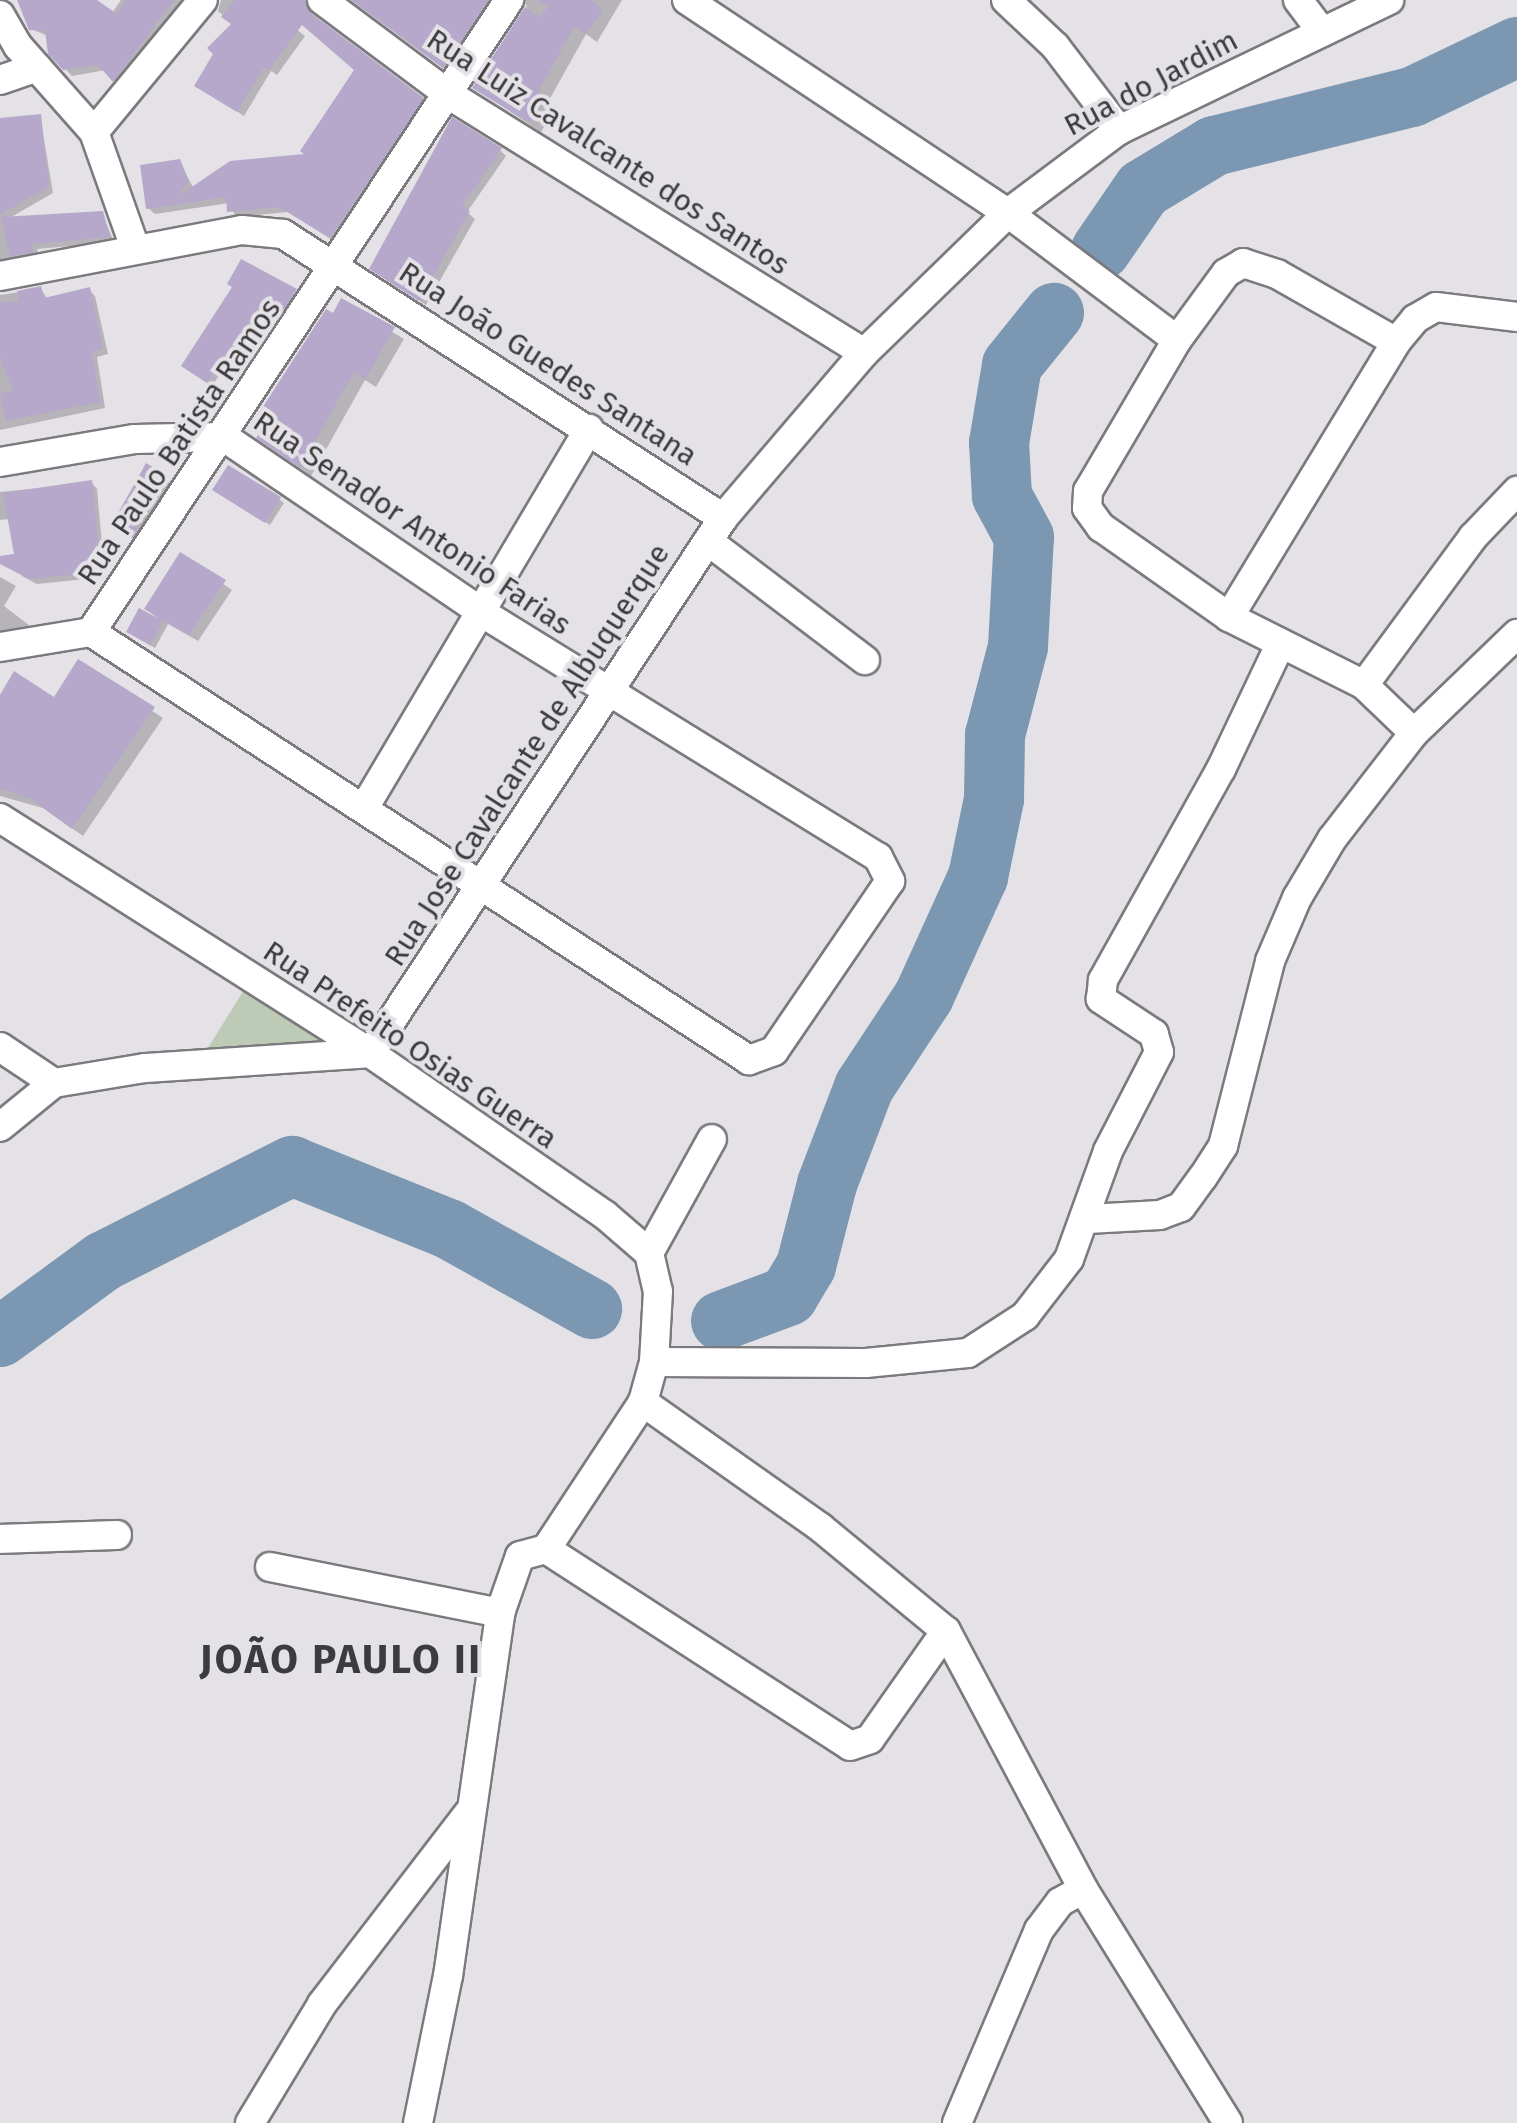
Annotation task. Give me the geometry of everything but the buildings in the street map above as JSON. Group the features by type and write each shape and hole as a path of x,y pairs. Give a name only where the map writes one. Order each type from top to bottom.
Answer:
{"street":[{"path":"94,132 203,0"},
{"name":"Rua Luiz Cavalcante dos Santos","path":"322,0 448,94 864,353"},
{"name":"Rua Paulo Batista Ramos","path":"509,0 224,437 91,632 724,1045"},
{"path":"686,0 1008,213 1177,340"},
{"path":"1006,0 1055,46 1119,130"},
{"path":"1298,0 1322,32"},
{"name":"Rua do Jardim","path":"1008,213 1119,130 1389,0"},
{"path":"0,14 37,67 94,132 135,248"},
{"path":"0,80 37,67"},
{"name":"Rua Jose Cavalcante de Albuquerque","path":"370,1053 716,529 864,353 1008,213"},
{"path":"0,276 135,248 265,230 299,240 336,265"},
{"path":"1396,342 1277,274 1244,263 1226,273 1177,340 1096,474 1088,508 1101,528 1229,618 1364,685 1414,733"},
{"name":"Rua João Guedes Santana","path":"336,265 590,429 716,529 864,660"},
{"path":"1229,618 1414,318 1436,306 1517,317"},
{"path":"364,808 484,614 590,429"},
{"path":"0,462 134,439 224,437"},
{"name":"Rua Senador Antonio Farias","path":"224,437 484,614 878,857 890,872 874,913 770,1056 749,1060 724,1045"},
{"path":"1364,685 1473,537 1517,491"},
{"path":"0,647 91,632"},
{"path":"1088,1219 1160,1215 1181,1206 1203,1177 1223,1146 1270,961 1297,898 1332,839 1414,733 1517,634"},
{"path":"654,1362 866,1363 968,1353 1025,1316 1069,1258 1088,1219 1108,1151 1149,1079 1160,1041 1112,1011 1102,999 1104,980 1221,769 1280,645"},
{"name":"Rua Prefeito Osias Guerra","path":"0,818 370,1053 606,1215 648,1253"},
{"path":"0,1047 54,1082"},
{"path":"0,1127 54,1082 144,1068 370,1053"},
{"path":"418,2123 448,1976 500,1613 520,1556 546,1549 643,1402 654,1362 658,1291 648,1253 712,1139"},
{"path":"643,1402 820,1527 946,1631 1084,1889 1228,2123"},
{"path":"0,1540 117,1535"},
{"path":"546,1549 850,1746 870,1739 946,1631"},
{"path":"270,1567 500,1613"},
{"path":"250,2123 322,2004 469,1813"},
{"path":"957,2123 1039,1930 1060,1902 1084,1889"}],"green space":[{"path":"247,985 333,1042 206,1051"}],"waterway":[{"path":"1101,250 1143,189 1214,146 1412,97 1517,47"},
{"path":"721,1321 788,1296 806,1266 827,1184 864,1087 924,996 978,877 994,799 995,735 1018,647 1024,537 1002,496 999,443 1012,365 1054,313"},
{"path":"0,1337 104,1261 292,1166 449,1229 592,1309"}],"district":[{"name":"JOÃO PAULO II","path":"341,1660"}]}
